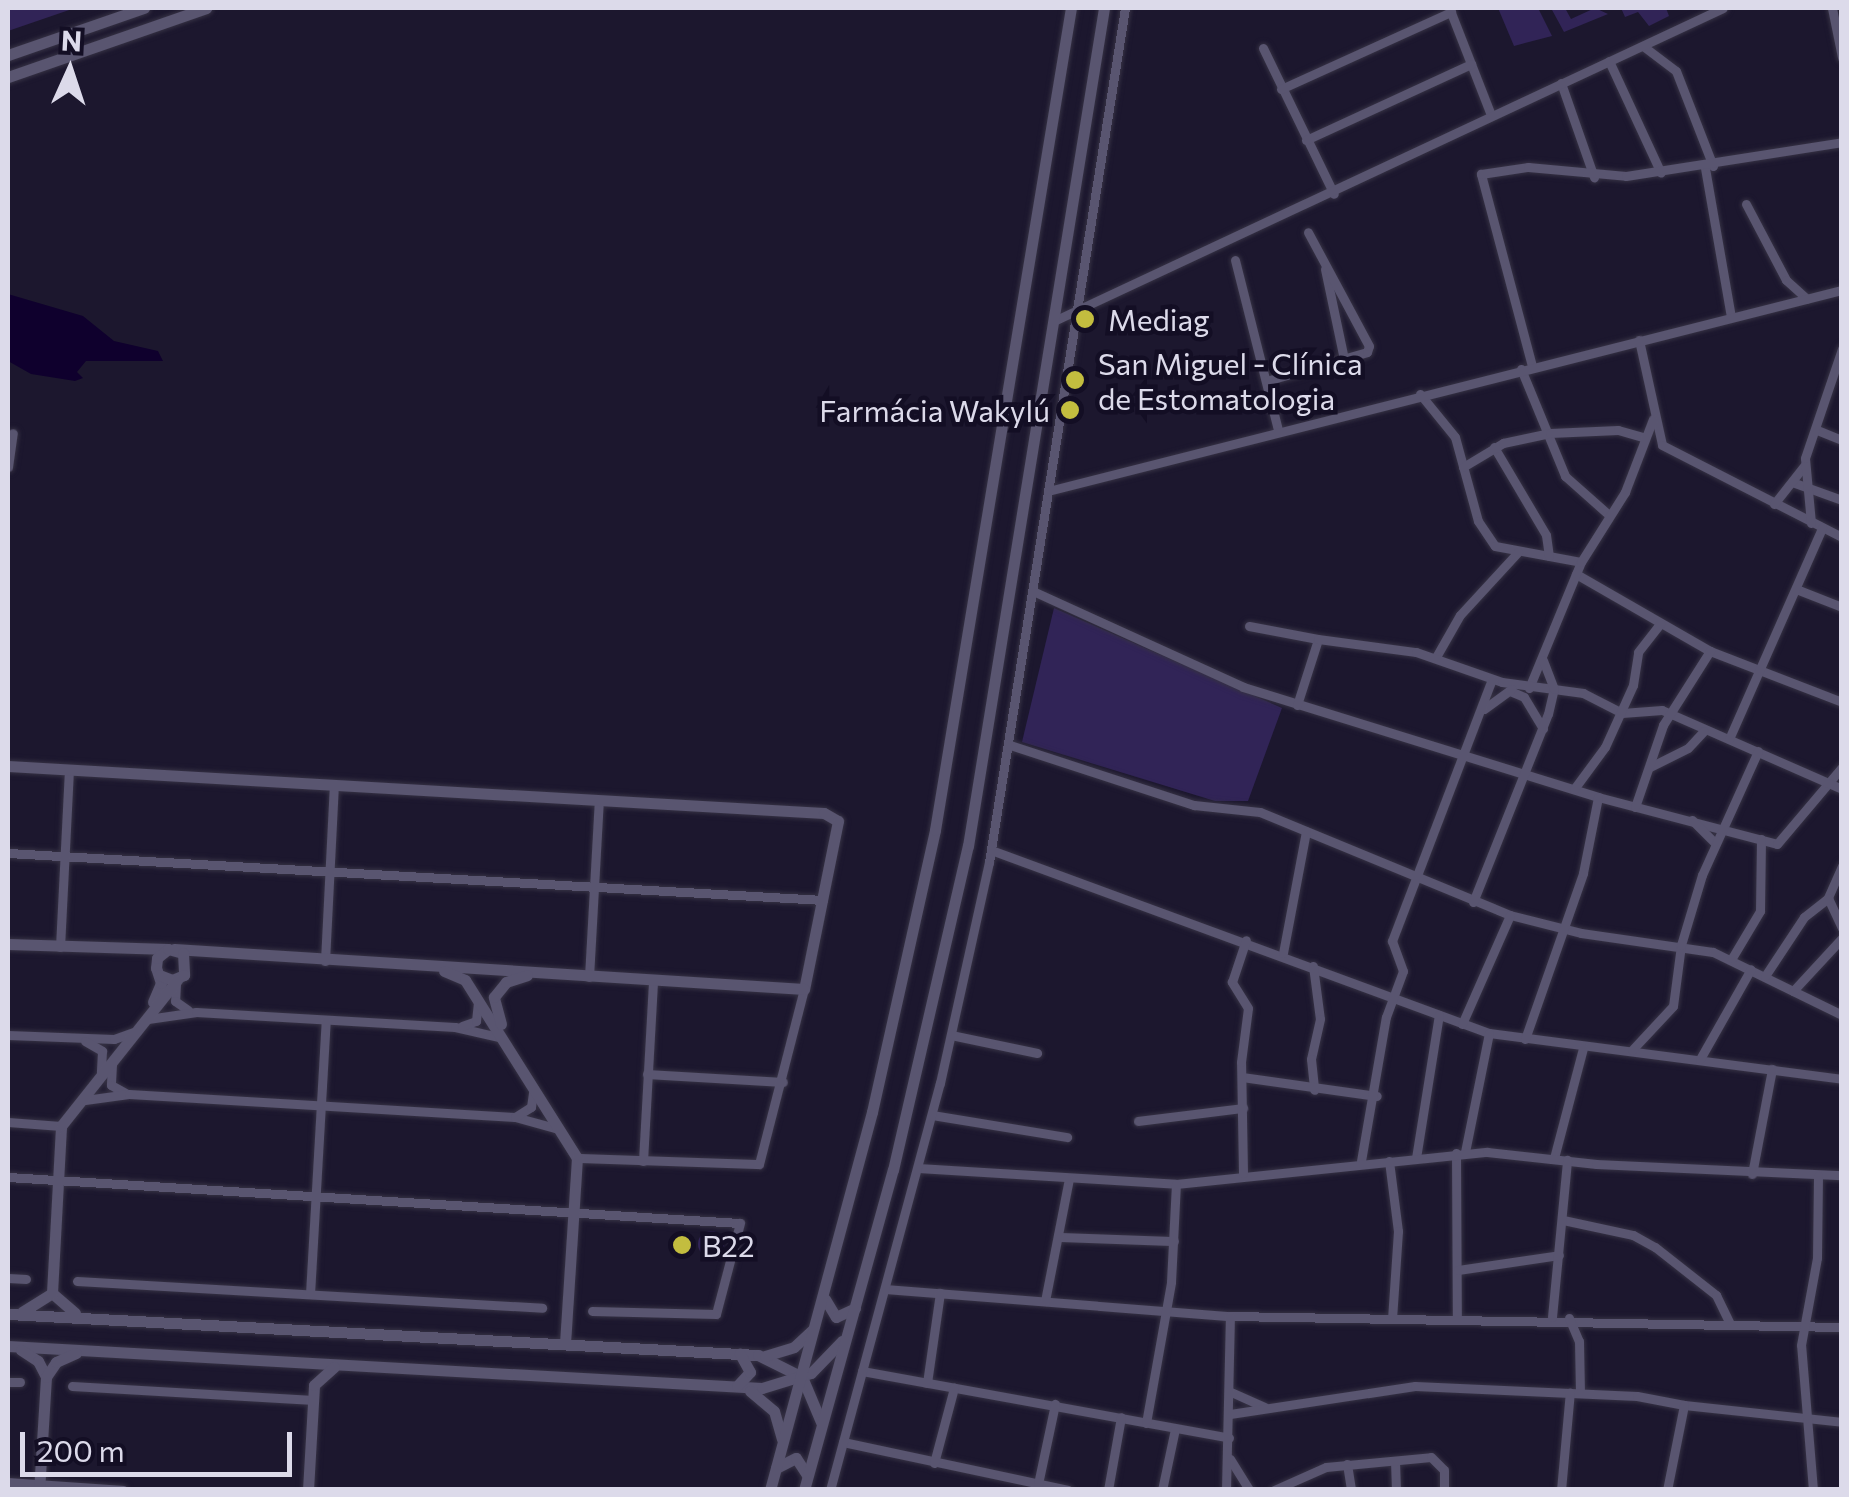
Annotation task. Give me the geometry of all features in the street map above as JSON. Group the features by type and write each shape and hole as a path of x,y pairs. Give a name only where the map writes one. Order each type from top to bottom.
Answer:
{"street":[{"path":"8,55 144,8"},
{"path":"8,76 206,8"},
{"path":"770,1490 825,1296 935,830 1071,8"},
{"path":"806,1484 923,1052 968,846 1104,8"},
{"path":"830,1490 932,1116 990,850 1052,490 1075,314 1125,8"},
{"path":"1056,320 1334,194 1491,115 1722,8"},
{"path":"1832,8 1842,56"},
{"path":"1281,89 1450,10 1491,115"},
{"path":"1644,46 1676,71 1709,167 1731,317"},
{"path":"1264,48 1334,194"},
{"path":"1609,60 1661,172"},
{"path":"1306,140 1471,64"},
{"path":"1561,83 1594,177"},
{"path":"1608,514 1565,476 1526,368 1480,176 1528,166 1594,177 1661,172 1842,142"},
{"path":"1746,204 1786,280 1807,299"},
{"path":"1266,381 1344,359 1370,346 1308,232"},
{"path":"1322,259 1344,359"},
{"path":"1234,260 1278,430"},
{"path":"1052,490 1842,290"},
{"path":"1638,340 1652,419 1662,445 1842,537"},
{"path":"1774,504 1804,466 1842,349"},
{"path":"1420,394 1448,424 1485,534 1502,551 1580,562"},
{"path":"1529,688 1580,562 1625,492 1652,419"},
{"path":"1463,467 1494,447 1550,433 1618,430 1643,437"},
{"path":"1817,430 1842,440"},
{"path":"8,468 13,433"},
{"path":"1494,447 1546,536 1549,556"},
{"path":"1804,466 1813,500 1812,523"},
{"path":"1792,482 1808,484 1842,500"},
{"path":"1794,513 1813,500"},
{"path":"1730,738 1762,674 1822,528"},
{"path":"1436,657 1460,615 1518,552"},
{"path":"1576,574 1710,651 1842,702"},
{"path":"1796,589 1842,606"},
{"path":"1035,592 1298,705 1574,790 1720,825 1761,840 1783,841 1842,767"},
{"path":"1574,790 1622,713 1638,652 1660,624"},
{"path":"1248,626 1436,657 1512,688 1524,697 1543,729"},
{"path":"1298,705 1318,639"},
{"path":"1635,807 1671,713 1710,651"},
{"path":"1474,902 1543,729 1554,689 1543,660"},
{"path":"1361,1161 1392,994 1403,971 1392,941 1492,680"},
{"path":"1482,710 1512,688 1583,693 1622,713 1649,707 1730,738 1842,789"},
{"path":"1650,768 1688,748 1704,730"},
{"path":"1010,745 1194,805 1260,812 1510,914 1565,929 1680,945 1732,958 1842,1015"},
{"path":"1632,1050 1673,1006 1680,945 1720,825 1758,751"},
{"path":"1509,768 1532,756"},
{"path":"8,766 832,814 838,829 804,989 783,1082 756,1166 576,1158"},
{"path":"60,947 69,769"},
{"path":"325,962 334,784"},
{"path":"1525,1039 1565,929 1598,796"},
{"path":"589,977 600,800"},
{"path":"1692,820 1714,843"},
{"path":"1283,953 1306,831"},
{"path":"1732,958 1760,911 1761,840"},
{"path":"990,850 1283,953 1489,1033 1842,1079"},
{"path":"8,852 823,900"},
{"path":"1765,976 1804,917 1828,898 1842,866"},
{"path":"1828,898 1842,928"},
{"path":"1462,1024 1510,914"},
{"path":"1794,991 1842,938"},
{"path":"1243,1173 1242,1078 1248,1008 1232,980 1246,940"},
{"path":"8,944 171,949 325,962 486,968 804,989"},
{"path":"135,1029 158,993 158,971 171,949"},
{"path":"171,949 186,957 175,1001 196,1012"},
{"path":"114,950 149,956 158,971 182,975"},
{"path":"52,1293 62,1126 135,1029 182,975 200,958 232,956"},
{"path":"1313,966 1320,1019 1311,1059 1314,1090"},
{"path":"425,967 454,972 473,992 576,1158 565,1344"},
{"path":"486,968 498,992 512,1051"},
{"path":"454,1027 476,1021 473,992 486,968"},
{"path":"1700,1058 1751,968"},
{"path":"473,992 498,992 536,974"},
{"path":"642,1161 653,981"},
{"path":"8,1035 114,1038 158,1014 196,1012 489,1031 512,1051"},
{"path":"1416,1158 1439,1015"},
{"path":"310,1294 326,1020"},
{"path":"1457,1320 1460,1153 1489,1033"},
{"path":"951,1035 1036,1054"},
{"path":"62,1038 98,1046 102,1072"},
{"path":"1554,1158 1583,1048"},
{"path":"116,1054 109,1080 129,1094"},
{"path":"1752,1174 1772,1069"},
{"path":"647,1074 783,1082"},
{"path":"1242,1078 1376,1096"},
{"path":"516,1117 531,1107 532,1084"},
{"path":"74,1107 93,1096 129,1094 516,1117 546,1122 564,1136"},
{"path":"1138,1120 1244,1108"},
{"path":"932,1116 1067,1137"},
{"path":"8,1122 62,1126"},
{"path":"918,1168 1176,1184 1243,1173 1460,1153 1752,1174 1842,1175"},
{"path":"1552,1317 1567,1160"},
{"path":"1389,1161 1398,1231 1392,1318"},
{"path":"1814,1490 1810,1420 1802,1392 1804,1326 1816,1258 1818,1176"},
{"path":"8,1177 727,1218 742,1230 713,1316 592,1311"},
{"path":"1045,1301 1070,1180"},
{"path":"1146,1424 1174,1241 1176,1184"},
{"path":"1563,1220 1633,1235 1654,1247 1716,1294 1730,1322"},
{"path":"1058,1238 1174,1241"},
{"path":"1458,1270 1559,1255"},
{"path":"8,1278 26,1279"},
{"path":"77,1281 542,1308"},
{"path":"885,1290 1230,1316 1457,1320 1552,1317 1842,1327"},
{"path":"11,1314 52,1293"},
{"path":"52,1293 86,1317"},
{"path":"927,1383 940,1294"},
{"path":"825,1296 836,1317 857,1305"},
{"path":"10,1347 771,1387 802,1377 836,1350 857,1305"},
{"path":"11,1314 758,1355 794,1347 819,1317"},
{"path":"1226,1490 1230,1316"},
{"path":"1561,1490 1579,1341 1569,1318"},
{"path":"10,1347 32,1355 46,1378"},
{"path":"39,1487 46,1378 62,1357 84,1350"},
{"path":"737,1386 750,1372 740,1354"},
{"path":"758,1355 802,1377 817,1400 822,1428"},
{"path":"292,1364 314,1385 308,1490"},
{"path":"314,1385 338,1366"},
{"path":"862,1371 1229,1438"},
{"path":"8,1382 20,1382"},
{"path":"72,1386 314,1400"},
{"path":"737,1386 774,1410 782,1445"},
{"path":"1230,1414 1414,1386 1575,1392 1842,1422"},
{"path":"934,1464 954,1388"},
{"path":"1231,1392 1267,1408"},
{"path":"1038,1484 1054,1404"},
{"path":"1667,1490 1684,1405"},
{"path":"1108,1490 1121,1417"},
{"path":"1162,1490 1175,1428"},
{"path":"842,1442 1068,1490"},
{"path":"1229,1457 1249,1490"},
{"path":"775,1470 796,1458 806,1484"},
{"path":"1274,1490 1346,1464 1437,1458 1444,1490"},
{"path":"1394,1460 1396,1490"},
{"path":"1346,1464 1351,1490"},
{"path":"988,1490 990,1474"},
{"path":"8,1482 123,1490"}],"shaded area":[{"path":"8,8 75,8 8,31"},
{"path":"1498,8 1538,8 1552,36 1514,46"},
{"path":"1551,8 1565,8 1571,19 1595,8 1608,14 1564,32"},
{"path":"1621,8 1666,8 1669,16 1649,26 1638,12 1625,17"},
{"path":"8,294 83,316 114,341 158,351 163,361 86,361 77,372 83,378 75,381 31,374 8,361"},
{"path":"1054,608 1282,708 1248,801 1215,801 1022,742"},
{"path":"711,1231 720,1235 724,1244 720,1253 711,1257 702,1253 698,1244 702,1235"}],"place":[{"name":"Mediag","path":"1085,319"},
{"name":"San Miguel - Clínica de Estomatologia","path":"1075,380"},
{"name":"Farmácia Wakylú","path":"1070,410"},
{"name":"B22","path":"682,1245"}]}
